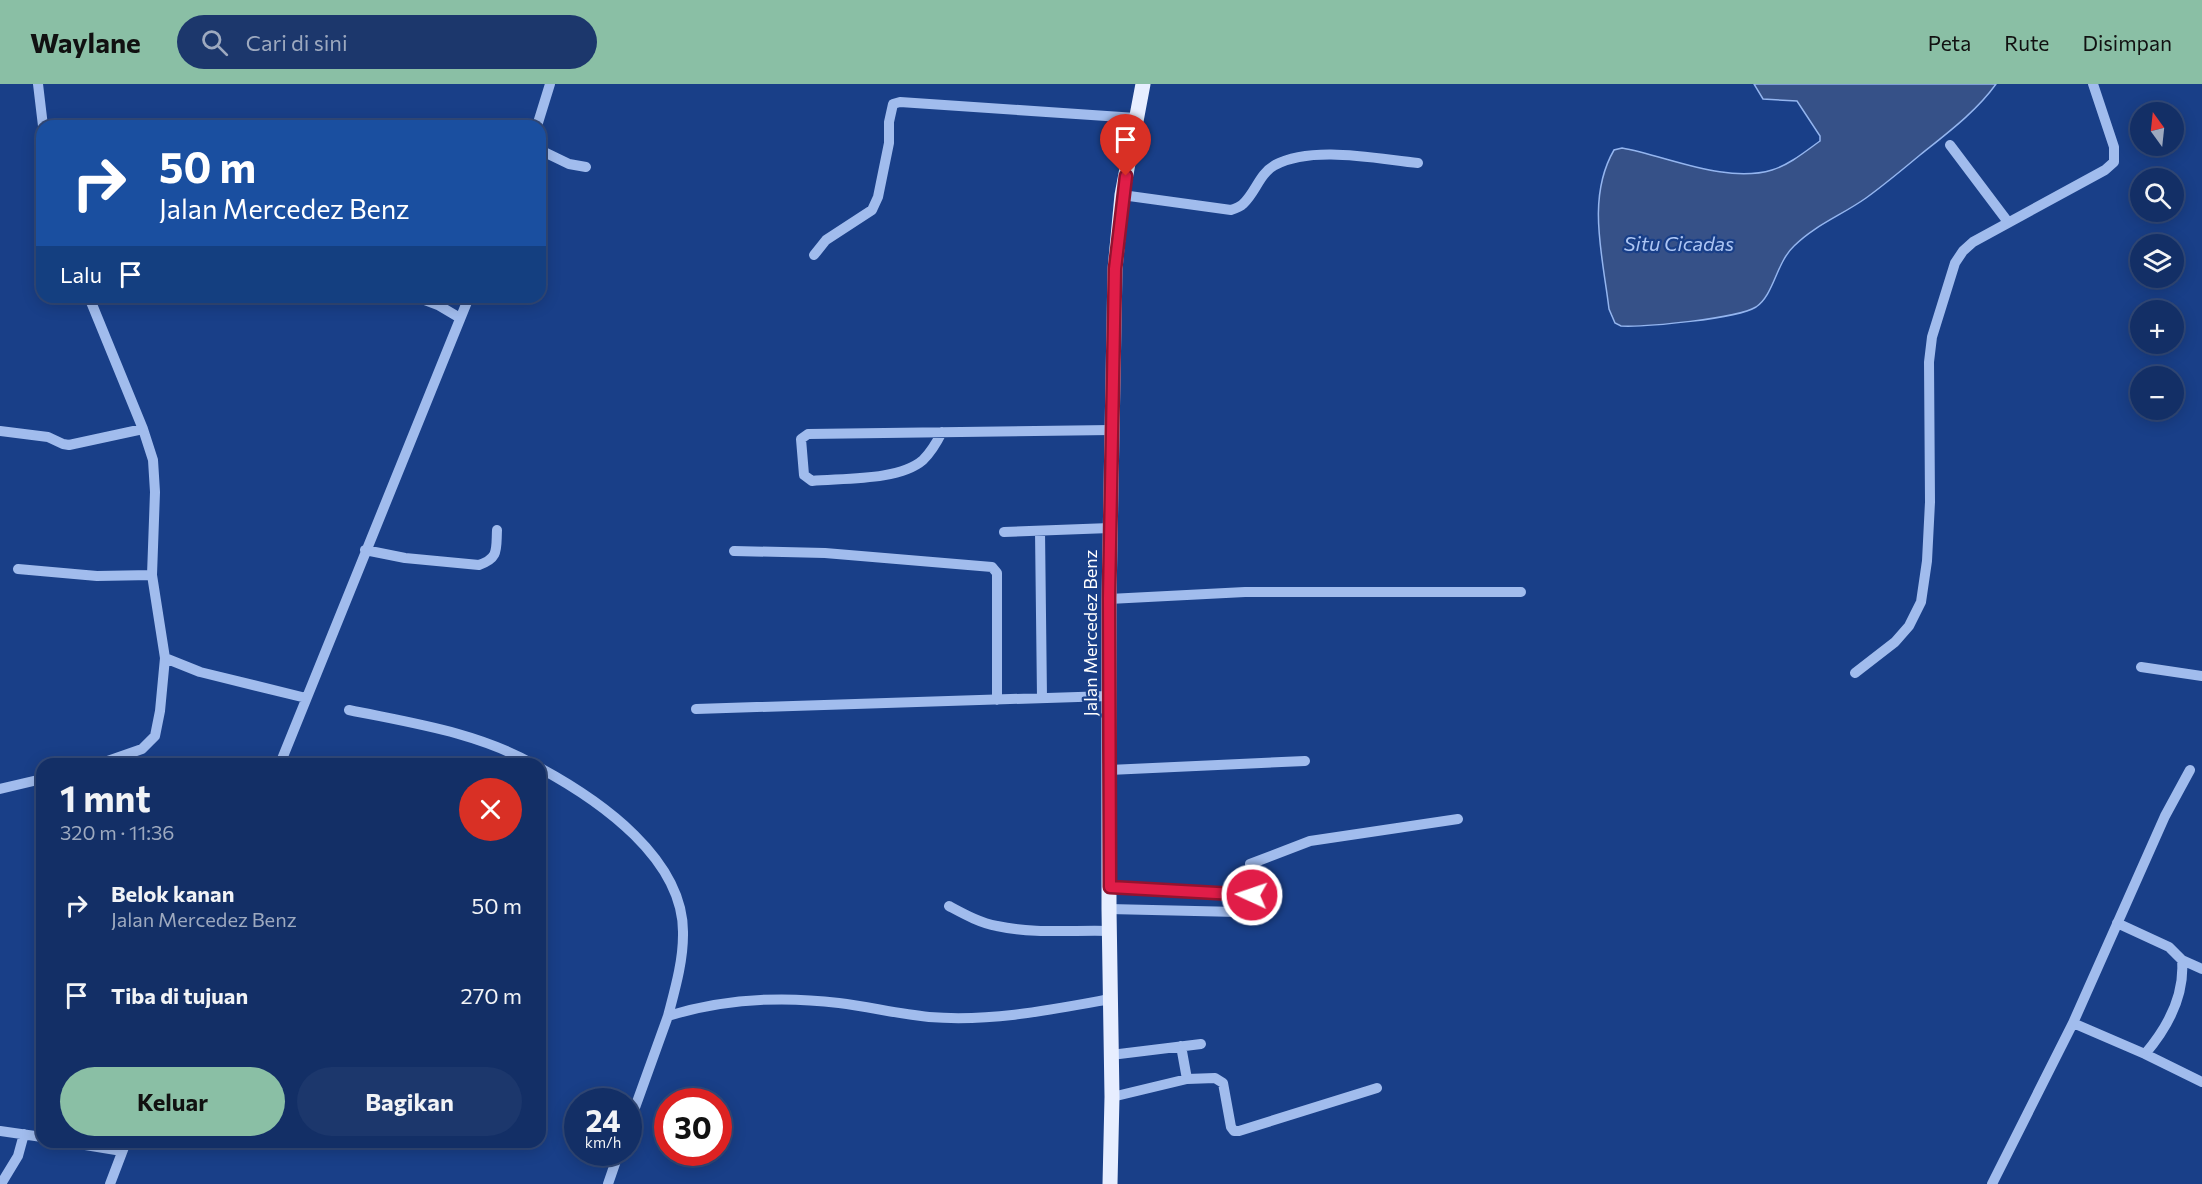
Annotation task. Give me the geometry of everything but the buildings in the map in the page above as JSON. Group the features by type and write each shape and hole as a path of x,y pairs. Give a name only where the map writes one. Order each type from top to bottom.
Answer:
{"main road":[{"name":"Jalan Mercedez Benz","path":"1110,1184 1112,1097 1109,931 1109,598 1115,269 1122,195 1143,84"}],"street":[{"path":"38,84 42,120"},
{"path":"539,120 550,84"},
{"path":"1855,673 1895,642 1909,626 1921,602 1927,561 1930,502 1929,362 1932,337 1955,263 1973,242 2105,170 2114,162 2114,147 2093,84"},
{"path":"814,255 826,240 872,210 878,197 889,143 889,122 893,104 900,102 1136,118"},
{"path":"1950,145 2008,222"},
{"path":"546,153 569,164 586,167"},
{"path":"1122,195 1230,210 1242,205 1262,175 1275,165 1292,159 1331,154 1418,163"},
{"path":"91,303 143,429 153,460 152,575 165,658 155,736 142,749 116,758"},
{"path":"433,303 460,318"},
{"path":"282,758 466,303"},
{"path":"0,431 48,437 69,445 143,429"},
{"path":"942,432 922,460 907,469 891,474 812,481 804,475 801,439 808,434 942,432 1111,430"},
{"path":"1004,532 1110,528"},
{"path":"365,550 405,558 479,565 490,561 496,552 497,530"},
{"path":"1040,531 1042,699"},
{"path":"734,551 825,553 992,567 997,573 997,700"},
{"path":"18,569 97,576 152,575"},
{"path":"1109,598 1245,592 1521,592"},
{"path":"165,658 200,672 306,698"},
{"path":"2140,667 2202,676"},
{"path":"696,709 1109,696"},
{"path":"349,710 468,736 498,746 521,758"},
{"path":"1110,770 1305,761"},
{"path":"1992,1184 2073,1023 2166,816 2190,770"},
{"path":"546,772 591,801 632,832 649,850 664,872 681,914 684,934 678,979 668,1016 642,1088"},
{"path":"0,789 36,780"},
{"path":"1110,887 1252,895 1250,864 1310,841 1458,819"},
{"path":"949,906 970,917 996,926 1035,930 1109,931"},
{"path":"1109,909 1238,912"},
{"path":"2117,922 2169,947 2182,960 2202,969"},
{"path":"2145,1054 2161,1032 2177,1003 2184,976 2182,960"},
{"path":"668,1016 721,1003 805,1000 931,1017 986,1017 1041,1012 1110,999"},
{"path":"2073,1023 2202,1082"},
{"path":"1111,1055 1201,1044"},
{"path":"1181,1046 1187,1079"},
{"path":"1112,1097 1187,1079 1206,1077 1220,1080 1223,1083 1231,1127 1234,1131 1377,1088"},
{"path":"0,1131 36,1136"},
{"path":"1,1184 18,1156 24,1134"},
{"path":"110,1184 123,1148"},
{"path":"608,1184 614,1166"}],"water":[{"name":"Situ Cicadas","path":"1754,84 1996,84 1960,122 1893,177 1794,246 1783,261 1767,295 1756,307 1730,315 1669,324 1621,326 1615,323 1609,309 1599,228 1601,188 1614,150 1622,148 1735,174 1772,170 1785,165 1820,141 1820,136 1797,101 1763,99"}],"route":[{"path":"1126,176 1115,269 1111,430 1110,887 1252,895"}]}
